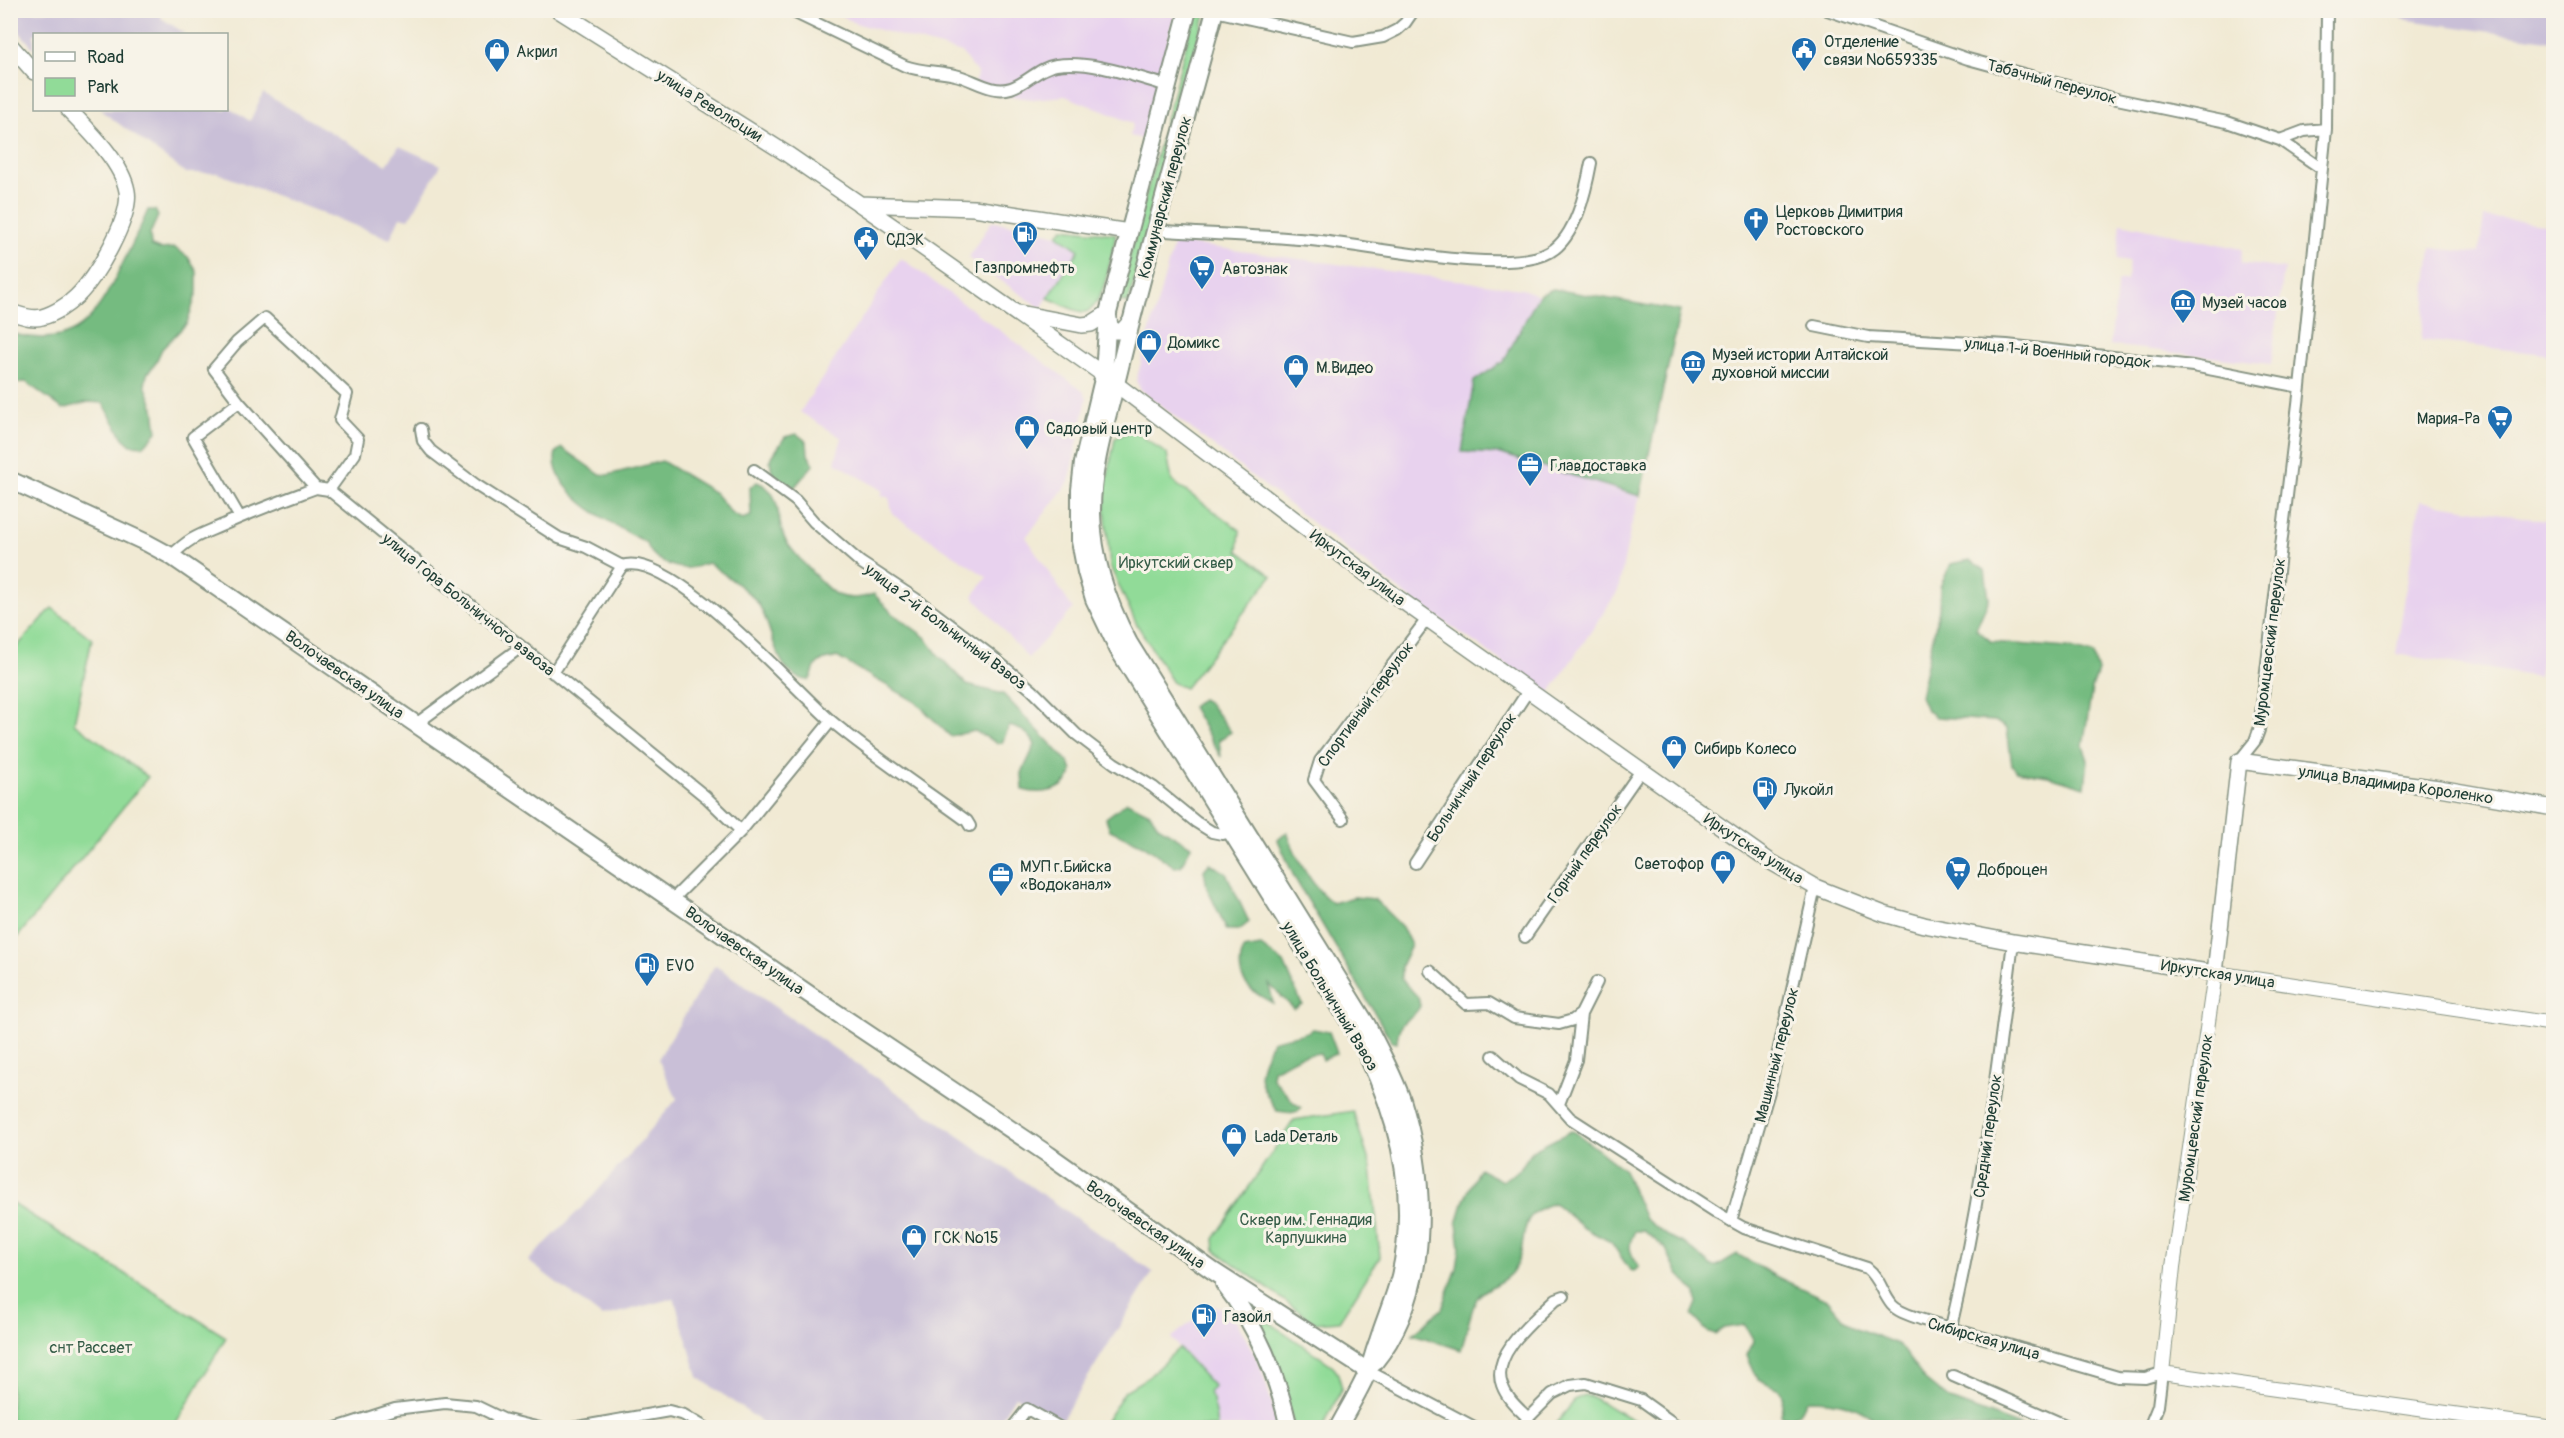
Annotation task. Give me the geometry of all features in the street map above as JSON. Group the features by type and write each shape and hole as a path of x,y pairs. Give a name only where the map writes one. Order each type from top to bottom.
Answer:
{"main road":[{"name":"улица Революции","path":"558,10 788,154 1110,380"},
{"name":"Коммунарский переулок","path":"1110,380 1108,313 1188,10"},
{"name":"Коммунарский переулок","path":"1110,380 1131,321 1215,11"},
{"path":"10,45 33,71"},
{"path":"10,312 32,318 42,317 62,308 76,296 86,286 121,225 129,200 121,174 99,142 70,111"},
{"path":"859,204 974,208 1129,232"},
{"path":"1013,311 1082,325 1091,324 1108,313 1110,326 1115,331 1122,331 1131,321"},
{"name":"Иркутская улица","path":"1110,380 1427,619 1771,862 1815,887 1904,920 2013,942 2215,973"},
{"name":"улица Больничный Взвоз","path":"1110,380 1083,463 1080,490 1080,542 1086,572 1104,624 1355,1032 1377,1072 1399,1139 1405,1178 1405,1242 1393,1301 1368,1371"},
{"name":"улица Больничный Взвоз","path":"1110,380 1096,465 1092,511 1093,540 1106,595 1116,619 1146,670 1367,1025 1388,1066 1401,1099 1411,1136 1419,1207 1418,1243 1413,1276 1406,1305 1390,1343 1368,1371"},
{"name":"Волочаевская улица","path":"10,480 171,556 951,1091 1049,1155 1213,1271 1368,1371"},
{"name":"улица Владимира Короленко","path":"2239,761 2451,790 2553,808"},
{"name":"Муромцевский переулок","path":"2215,973 2239,761"},
{"path":"1213,1271 1249,1321 1283,1402 1290,1428"},
{"path":"1338,1428 1368,1371"}],"street":[{"path":"789,10 905,66 919,71 955,75 992,89 1014,87 1038,71 1057,65 1108,70 1168,86"},
{"path":"1215,11 1353,42 1376,39 1397,30 1414,10"},
{"name":"Табачный переулок","path":"1827,10 1968,58 2112,98 2227,122 2280,140 2322,169"},
{"name":"Муромцевский переулок","path":"2239,761 2255,741 2259,730 2300,387 2326,129 2327,10"},
{"path":"2280,140 2304,130 2326,129"},
{"path":"1155,230 1320,241 1463,259 1532,260 1549,253 1563,242 1586,194 1591,163"},
{"path":"171,556 198,534 221,526 239,516 316,488 329,490 355,454 358,439 340,420 347,394 265,318 237,342 214,369 239,402 316,488"},
{"name":"улица 1-й Военный городок","path":"1814,326 1868,337 2007,345 2193,366 2300,387"},
{"path":"239,402 193,437 239,516"},
{"path":"421,429 423,441 430,451 476,485 559,538 586,547 622,566"},
{"name":"улица 2-й Больничный Взвоз","path":"754,470 796,501 814,522 860,562 916,600 1006,668 1077,734 1114,764 1158,790 1196,822 1222,834 1231,832"},
{"name":"улица Гора Больничного взвоза","path":"329,490 706,797 741,831"},
{"path":"553,673 622,566 630,563 661,572 677,581 706,604 831,721 967,821 970,826"},
{"name":"Спортивный переулок","path":"1343,819 1314,780 1320,762 1427,619"},
{"path":"416,724 520,647"},
{"name":"Больничный переулок","path":"1415,863 1528,691"},
{"path":"672,900 741,831 831,721"},
{"name":"Горный переулок","path":"1525,937 1642,770"},
{"name":"Машинный переулок","path":"1731,1221 1770,1088 1815,887"},
{"name":"Средний переулок","path":"1951,1327 1965,1268 1988,1137 2013,942"},
{"path":"1430,971 1466,1004 1489,1003 1514,1018 1559,1024 1573,1020 1581,1014"},
{"name":"Муромцевский переулок","path":"2162,1373 2173,1267 2215,973"},
{"name":"Иркутская улица","path":"2215,973 2553,1024"},
{"path":"1559,1104 1576,1060 1581,1014 1597,982"},
{"name":"Сибирская улица","path":"1493,1056 1519,1079 1542,1089 1559,1104 1570,1118 1731,1221 1867,1269 1877,1278 1891,1304 1923,1320 2118,1377 2139,1379 2162,1373 2553,1428"},
{"path":"1564,1296 1556,1299 1517,1337 1504,1357 1501,1383 1524,1423 1552,1394 1570,1385 1586,1383 1641,1400 1680,1428"},
{"name":"Волочаевская улица","path":"1368,1371 1476,1428"},
{"path":"2149,1428 2158,1406 2162,1373"},
{"path":"1953,1376 2072,1428"},
{"path":"336,1428 388,1411 445,1403 476,1406 502,1419 540,1428"},
{"path":"1012,1428 1027,1409 1061,1428"},
{"path":"572,1428 662,1411 684,1415 706,1428"},
{"path":"488,1428 502,1419"}],"shaded area":[{"path":"10,11 162,11 161,18 184,33 33,33 33,48 11,22"},
{"path":"833,11 1176,11 1142,139 1130,136 1133,123 1065,96 1033,99 974,92 977,73 962,53 855,23"},
{"path":"2405,11 2553,11 2553,41 2401,19"},
{"path":"263,93 387,165 399,146 441,165 409,219 400,217 390,239 217,173 186,173 101,111 228,111 228,107 250,121"},
{"path":"2484,217 2553,225 2553,355 2421,340 2431,248 2479,253"},
{"path":"992,221 1058,235 1079,249 1041,308 968,258"},
{"path":"2121,223 2242,249 2241,263 2284,269 2271,364 2110,345 2118,281 2127,281 2129,261 2117,259"},
{"path":"1174,242 1522,289 1539,295 1503,362 1474,382 1463,452 1501,454 1640,496 1631,526 1618,591 1549,694 1406,595 1141,390 1136,381"},
{"path":"901,258 1083,391 1087,398 1069,482 1026,537 1073,609 1028,658 973,596 987,577 893,515 889,498 881,495 883,491 835,462 842,438 800,412"},
{"path":"2420,501 2553,522 2553,580 2538,677 2396,654"},
{"path":"715,965 1153,1272 1062,1419 1015,1396 996,1427 769,1427 698,1377 674,1298 602,1317 528,1261 594,1195 677,1099 658,1059"},
{"path":"1212,1306 1230,1309 1260,1365 1279,1427 1217,1427 1213,1399 1208,1392 1214,1387 1171,1338"}],"green space":[{"path":"1195,11 1206,11 1128,303 1118,300"},
{"path":"148,210 155,210 158,216 150,234 151,246 160,249 175,248 188,257 197,272 197,292 187,323 162,349 147,374 145,385 154,408 157,432 144,446 131,445 123,438 103,403 88,402 63,409 26,382 11,383 10,333 48,338 75,330 87,321 116,277"},
{"path":"1063,228 1116,234 1110,266 1101,292 1090,310 1083,312 1048,298 1079,250 1058,235"},
{"path":"1553,289 1680,311 1640,496 1501,454 1462,452 1474,381 1503,362 1539,295"},
{"name":"Иркутский сквер","path":"1133,430 1167,454 1172,481 1240,530 1238,551 1272,576 1185,688 1173,683 1136,623 1110,566 1104,496 1115,438"},
{"path":"797,434 807,442 808,455 814,464 792,490 773,480 770,460 785,437"},
{"path":"562,448 599,474 608,475 662,461 715,493 732,514 742,519 751,516 750,487 757,482 765,486 775,498 781,529 787,542 825,586 837,595 846,598 874,594 892,613 925,637 939,656 967,685 1003,694 1069,763 1072,771 1069,778 1059,788 1045,792 1023,790 1022,773 1035,745 1025,732 1009,726 1002,743 997,743 975,731 950,736 916,702 837,657 818,663 809,680 797,677 781,661 757,602 741,586 709,563 680,568 662,561 652,553 647,543 619,528 587,506 562,481 556,467 556,452"},
{"path":"1970,560 1985,570 1989,599 1976,629 1992,642 2067,648 2093,655 2098,671 2092,689 2083,746 2088,760 2085,787 2049,776 2017,771 2012,765 2007,729 1995,721 1936,717 1926,710 1920,696 1939,610 1940,587 1951,564"},
{"path":"52,608 92,639 74,723 148,777 11,945 11,653"},
{"path":"1202,699 1209,703 1231,732 1219,740 1221,757 1192,707"},
{"path":"1127,802 1150,813 1158,826 1191,846 1181,866 1175,867 1143,845 1110,830 1106,818"},
{"path":"1287,832 1295,851 1318,890 1333,903 1354,897 1374,899 1402,927 1411,945 1401,966 1401,979 1418,997 1420,1006 1414,1015 1403,1023 1397,1043 1392,1042 1294,877 1278,840"},
{"path":"1210,863 1226,873 1249,922 1239,930 1227,930 1207,888 1204,870"},
{"path":"1261,946 1284,963 1302,1004 1294,1009 1269,984 1273,1003 1256,993 1245,982 1240,969 1243,949"},
{"path":"1313,1029 1329,1032 1337,1053 1322,1060 1320,1053 1300,1056 1273,1070 1272,1077 1294,1103 1302,1108 1293,1112 1277,1111 1260,1077 1263,1062 1272,1041"},
{"name":"Сквер им. Геннадия Карпушкина","path":"1353,1111 1371,1168 1380,1257 1339,1321 1315,1323 1215,1250 1214,1239 1294,1120"},
{"path":"1571,1131 1624,1170 1645,1219 1668,1236 1685,1244 1712,1266 1717,1266 1737,1254 1775,1276 1829,1301 1843,1318 1856,1328 1898,1344 1925,1380 1950,1400 2023,1427 1885,1427 1849,1405 1819,1400 1807,1400 1799,1413 1790,1419 1781,1415 1783,1395 1779,1389 1758,1379 1747,1355 1754,1341 1745,1325 1724,1328 1715,1334 1707,1331 1692,1315 1697,1303 1696,1293 1678,1274 1666,1249 1644,1231 1635,1231 1630,1249 1639,1267 1634,1271 1630,1270 1611,1242 1584,1228 1554,1203 1540,1209 1527,1223 1518,1261 1512,1272 1478,1297 1461,1350 1413,1334 1442,1309 1457,1268 1460,1247 1457,1223 1464,1200 1479,1169 1502,1181 1520,1169 1532,1151"},
{"name":"снт Рассвет","path":"10,1202 226,1337 174,1427 11,1427"},
{"path":"1264,1322 1269,1322 1333,1366 1338,1374 1342,1388 1323,1427 1294,1427 1260,1326"},
{"path":"1179,1348 1214,1387 1208,1392 1213,1399 1217,1427 1102,1427 1125,1391 1147,1378"},
{"path":"1584,1395 1590,1396 1646,1427 1553,1427 1576,1399"}],"place":[{"name":"Отделение связи №659335","path":"1804,73"},
{"name":"Акрил","path":"497,74"},
{"name":"Церковь Димитрия Ростовского","path":"1756,243"},
{"name":"Газпромнефть","path":"1025,257"},
{"name":"СДЭК","path":"866,262"},
{"name":"Автознак","path":"1202,291"},
{"name":"Музей часов","path":"2183,325"},
{"name":"Домикс","path":"1149,365"},
{"name":"Музей истории Алтайской духовной миссии","path":"1693,386"},
{"name":"М.Видео","path":"1296,390"},
{"name":"Мария-Ра","path":"2500,441"},
{"name":"Садовый центр","path":"1027,451"},
{"name":"Главдоставка","path":"1530,488"},
{"name":"Сибирь Колесо","path":"1674,771"},
{"name":"Лукойл","path":"1765,812"},
{"name":"Светофор","path":"1723,886"},
{"name":"Доброцен","path":"1958,892"},
{"name":"МУП г.Бийска «Водоканал»","path":"1001,898"},
{"name":"EVO","path":"647,988"},
{"name":"Lada Dеталь","path":"1234,1159"},
{"name":"ГСК №15","path":"914,1260"},
{"name":"Газойл","path":"1204,1339"}]}
